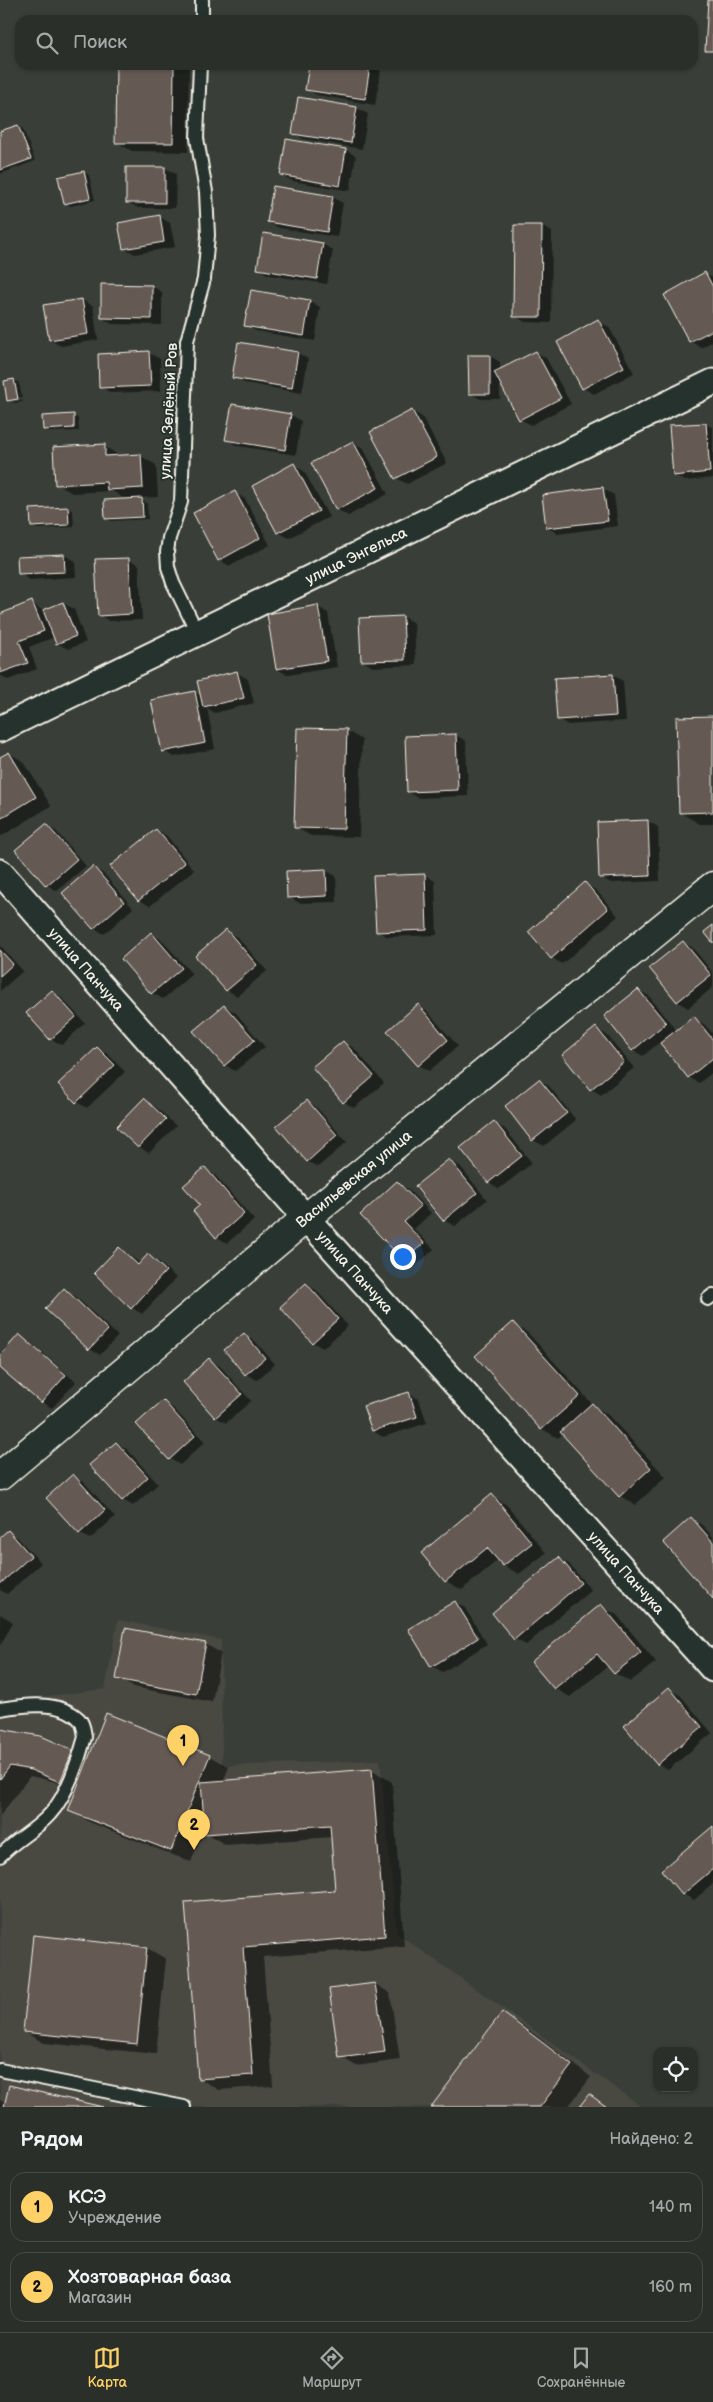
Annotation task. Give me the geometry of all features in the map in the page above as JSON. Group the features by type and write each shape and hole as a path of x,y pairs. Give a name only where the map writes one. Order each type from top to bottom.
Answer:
{"main road":[{"name":"Васильевская улица","path":"0,1476 306,1218 713,886"}],"street":[{"name":"улица Энгельса","path":"0,729 713,382"},
{"name":"улица Панчука","path":"0,872 306,1218 713,1669"}],"lane":[{"path":"202,0 202,15"},
{"name":"улица Зелёный Ров","path":"198,632 173,583 168,567 167,552 169,538 182,502 187,342 204,279 208,235 206,192 197,138 200,70"},
{"path":"0,1709 35,1705 61,1709 79,1719 83,1726 85,1738 60,1802 50,1815 14,1842 0,1856"},
{"path":"0,2070 184,2107"}],"shaded area":[{"path":"118,1620 221,1640 222,1766 380,1760 397,1933 642,2107 0,2107 0,1702 105,1689"}],"building":[{"path":"708,0 713,0 713,51 705,51"},
{"path":"116,70 174,70 173,143 115,143"},
{"path":"308,70 369,70 365,99 305,90"},
{"path":"298,97 357,107 351,143 292,134"},
{"path":"18,125 31,159 0,170 0,131"},
{"path":"286,139 346,149 340,186 280,175"},
{"path":"126,167 165,167 165,203 126,203"},
{"path":"84,171 90,198 64,204 58,177"},
{"path":"273,186 333,196 327,232 267,222"},
{"path":"160,215 164,242 123,249 118,223"},
{"path":"514,225 542,225 541,317 513,317"},
{"path":"263,233 323,243 317,279 257,269"},
{"path":"705,272 713,287 713,330 689,342 664,295"},
{"path":"101,284 152,285 152,319 101,318"},
{"path":"251,290 310,300 304,336 244,326"},
{"path":"82,299 88,334 49,340 43,305"},
{"path":"598,319 624,367 582,389 557,342"},
{"path":"238,342 298,352 292,388 232,378"},
{"path":"149,351 151,386 99,388 98,354"},
{"path":"536,351 561,398 519,420 494,372"},
{"path":"468,355 490,355 490,394 469,394"},
{"path":"14,379 18,399 7,401 4,381"},
{"path":"232,404 291,414 285,450 225,440"},
{"path":"412,410 437,457 395,479 370,432"},
{"path":"74,414 74,428 43,430 42,416"},
{"path":"706,423 710,472 673,476 669,425"},
{"path":"353,441 378,488 336,510 311,463"},
{"path":"105,444 105,456 141,454 143,488 107,490 106,482 55,485 53,447"},
{"path":"294,463 319,511 277,533 252,486"},
{"path":"603,487 608,521 546,528 542,495"},
{"path":"235,491 260,538 218,561 193,513"},
{"path":"142,498 143,517 105,519 104,500"},
{"path":"68,507 69,525 31,527 30,509"},
{"path":"64,554 65,572 18,574 17,556"},
{"path":"129,558 132,614 98,616 95,559"},
{"path":"32,601 44,631 19,641 28,663 0,673 0,614"},
{"path":"63,602 76,636 56,644 43,610"},
{"path":"318,605 327,661 276,669 267,614"},
{"path":"403,616 405,660 361,661 359,618"},
{"path":"237,671 244,698 203,707 197,681"},
{"path":"613,674 616,716 557,720 554,678"},
{"path":"195,691 205,743 162,752 151,700"},
{"path":"713,716 713,812 679,813 676,717"},
{"path":"297,728 347,729 344,829 294,828"},
{"path":"456,734 458,790 407,792 405,736"},
{"path":"9,752 36,797 0,819 0,757"},
{"path":"648,820 650,876 599,878 597,822"},
{"path":"46,824 77,859 46,886 15,850"},
{"path":"156,829 185,863 138,901 110,866"},
{"path":"93,866 124,902 93,929 62,893"},
{"path":"326,869 327,896 287,898 286,871"},
{"path":"425,874 427,930 376,932 373,876"},
{"path":"585,882 608,909 551,959 528,932"},
{"path":"713,925 713,943 704,932"},
{"path":"226,929 257,965 226,991 195,956"},
{"path":"151,932 182,968 151,994 121,959"},
{"path":"683,941 711,975 677,1002 649,968"},
{"path":"0,950 13,964 0,976"},
{"path":"638,989 666,1023 632,1051 604,1016"},
{"path":"52,990 76,1017 50,1040 26,1013"},
{"path":"418,1004 448,1040 418,1066 387,1031"},
{"path":"224,1005 255,1040 224,1066 193,1031"},
{"path":"694,1016 713,1040 713,1058 688,1078 660,1043"},
{"path":"596,1027 624,1062 590,1090 562,1055"},
{"path":"343,1041 374,1076 343,1103 312,1067"},
{"path":"97,1047 115,1065 76,1103 58,1084"},
{"path":"539,1079 567,1113 532,1141 505,1106"},
{"path":"144,1098 166,1119 138,1148 116,1127"},
{"path":"307,1100 337,1135 307,1162 276,1126"},
{"path":"494,1121 522,1156 488,1183 460,1148"},
{"path":"449,1159 477,1193 443,1221 415,1186"},
{"path":"205,1167 244,1213 216,1238 193,1211 200,1205 183,1186"},
{"path":"397,1181 421,1206 404,1222 424,1243 404,1261 360,1215"},
{"path":"119,1247 138,1265 148,1254 166,1271 131,1309 94,1273"},
{"path":"306,1283 338,1319 312,1343 280,1307"},
{"path":"64,1288 108,1330 89,1350 45,1309"},
{"path":"513,1322 580,1396 541,1430 475,1356"},
{"path":"244,1333 265,1358 245,1375 224,1350"},
{"path":"19,1334 66,1375 41,1403 0,1368 0,1356"},
{"path":"209,1358 242,1394 215,1418 183,1382"},
{"path":"409,1392 417,1417 372,1431 363,1406"},
{"path":"163,1400 195,1436 169,1460 136,1424"},
{"path":"592,1403 651,1468 619,1497 560,1432"},
{"path":"116,1442 148,1477 122,1501 89,1465"},
{"path":"73,1474 105,1510 79,1534 46,1498"},
{"path":"492,1494 532,1543 503,1566 487,1548 445,1582 421,1553"},
{"path":"691,1517 713,1542 713,1599 663,1542"},
{"path":"8,1530 31,1556 0,1584 0,1537"},
{"path":"559,1557 581,1583 514,1640 492,1613"},
{"path":"455,1601 478,1638 431,1667 408,1629"},
{"path":"601,1604 641,1652 614,1674 597,1654 554,1689 531,1662"},
{"path":"125,1628 206,1643 196,1694 116,1679"},
{"path":"669,1687 702,1727 657,1765 624,1726"},
{"path":"106,1713 210,1755 171,1851 68,1811"},
{"path":"0,1729 41,1736 73,1750 60,1782 31,1770 10,1766 0,1779"},
{"path":"372,1769 385,1936 243,1947 253,2075 198,2079 185,1902 335,1890 330,1825 205,1834 201,1782"},
{"path":"713,1826 713,1869 682,1895 661,1870"},
{"path":"33,1935 147,1947 137,2044 23,2032"},
{"path":"375,1983 385,2052 339,2058 329,1989"},
{"path":"502,2012 572,2065 540,2107 431,2107"},
{"path":"9,2085 103,2107 4,2107"},
{"path":"589,2094 607,2107 579,2107"}],"place":[{"name":"КСЭ","path":"183,1766"},
{"name":"Хозтоварная база","path":"194,1850"}]}
